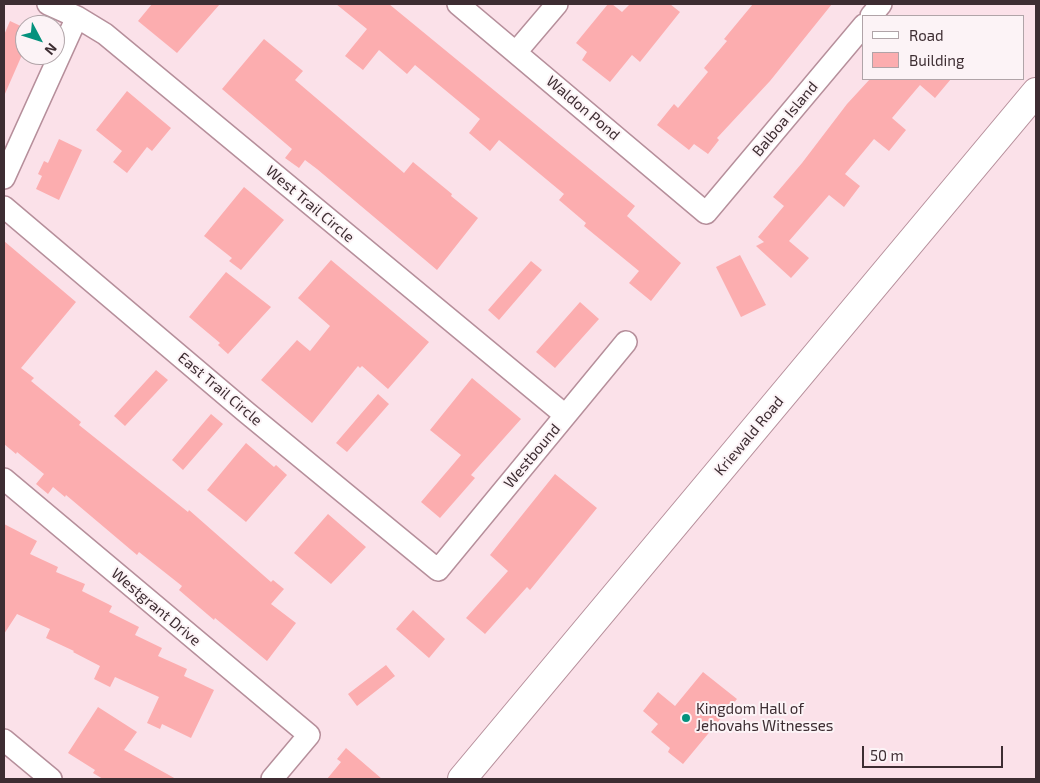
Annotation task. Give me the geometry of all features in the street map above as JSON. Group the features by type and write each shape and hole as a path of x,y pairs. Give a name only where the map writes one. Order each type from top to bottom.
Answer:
{"street":[{"name":"West Trail Circle","path":"48,4 77,17 105,34 565,415"},
{"name":"Waldon Pond","path":"458,4 706,213"},
{"path":"517,52 557,4"},
{"path":"872,15 881,4"},
{"path":"4,178 77,17"},
{"name":"Balboa Island","path":"706,213 862,26"},
{"name":"Kriewald Road","path":"462,779 1036,92"},
{"name":"East Trail Circle","path":"4,207 438,570"},
{"name":"Westbound","path":"438,570 626,342"},
{"name":"Westgrant Drive","path":"4,479 309,735 272,779"},
{"path":"4,740 51,779"}],"building":[{"path":"152,4 220,4 177,53 138,21"},
{"path":"336,4 389,4 635,206 627,216 681,263 651,301 629,283 639,271 584,226 586,223 559,200 564,194 499,140 490,151 469,133 480,119 415,65 407,74 379,50 363,70 345,56 367,29"},
{"path":"608,4 612,4 622,12 630,4 670,4 680,12 640,62 632,55 610,82 582,60 587,52 576,43"},
{"path":"753,4 832,4 770,81 717,138 719,140 708,154 694,144 689,150 657,125 674,104 678,108 708,72 704,68 727,41 724,39"},
{"path":"10,21 15,23 15,65 18,65 4,96 4,35"},
{"path":"264,39 303,71 295,80 404,173 413,162 478,218 437,270 305,160 299,168 285,158 292,149 222,89"},
{"path":"869,80 950,80 935,98 920,85 892,118 906,130 889,151 874,139 845,174 860,186 844,207 829,195 789,241 809,258 791,278 756,246 764,242 758,237 784,206 773,197 802,163 847,104"},
{"path":"127,91 171,128 152,151 147,147 127,173 113,162 122,151 96,130"},
{"path":"59,139 82,150 59,200 36,189 42,176 38,174 44,161 48,163"},
{"path":"244,187 284,220 241,270 229,261 232,258 204,236"},
{"path":"4,241 76,302 21,368 34,378 31,381 81,422 79,425 188,512 189,510 271,582 273,580 284,589 271,604 296,623 267,661 179,590 182,586 139,552 137,555 66,495 65,497 53,487 48,494 36,484 44,474 4,444"},
{"path":"740,255 766,305 741,317 716,267"},
{"path":"331,260 429,342 388,389 362,366 360,368 358,366 312,423 261,380 297,340 310,351 330,326 298,298"},
{"path":"531,261 542,270 499,320 488,310"},
{"path":"226,272 271,307 228,354 218,345 220,343 189,317"},
{"path":"580,302 599,319 555,368 536,352"},
{"path":"156,370 168,380 125,426 114,416"},
{"path":"472,378 521,419 471,475 475,478 440,518 421,502 461,455 430,430"},
{"path":"378,394 389,404 347,452 336,443"},
{"path":"211,414 223,424 183,470 172,460"},
{"path":"246,443 274,467 276,465 287,475 246,522 207,490"},
{"path":"555,474 597,508 530,590 527,587 485,634 466,618 508,571 490,555"},
{"path":"328,514 366,547 331,584 294,553"},
{"path":"4,524 37,541 30,554 58,567 56,572 85,584 82,591 112,606 109,612 139,627 135,635 162,648 158,656 187,669 184,676 214,690 191,738 162,724 160,729 147,723 159,697 115,677 110,687 94,679 100,666 46,638 50,629 17,614 4,634"},
{"path":"413,610 445,639 429,658 396,629"},
{"path":"386,665 395,676 357,706 348,694"},
{"name":"Kingdom Hall of Jehovahs Witnesses","path":"703,672 737,699 683,764 668,752 670,748 651,732 658,724 643,711 658,692 675,706"},
{"path":"98,707 137,732 124,750 176,779 103,779 93,773 95,770 68,753"},
{"path":"346,748 382,779 327,779 341,762 337,759"}],"place":[{"name":"Kingdom Hall of Jehovahs Witnesses","path":"686,718"}]}
